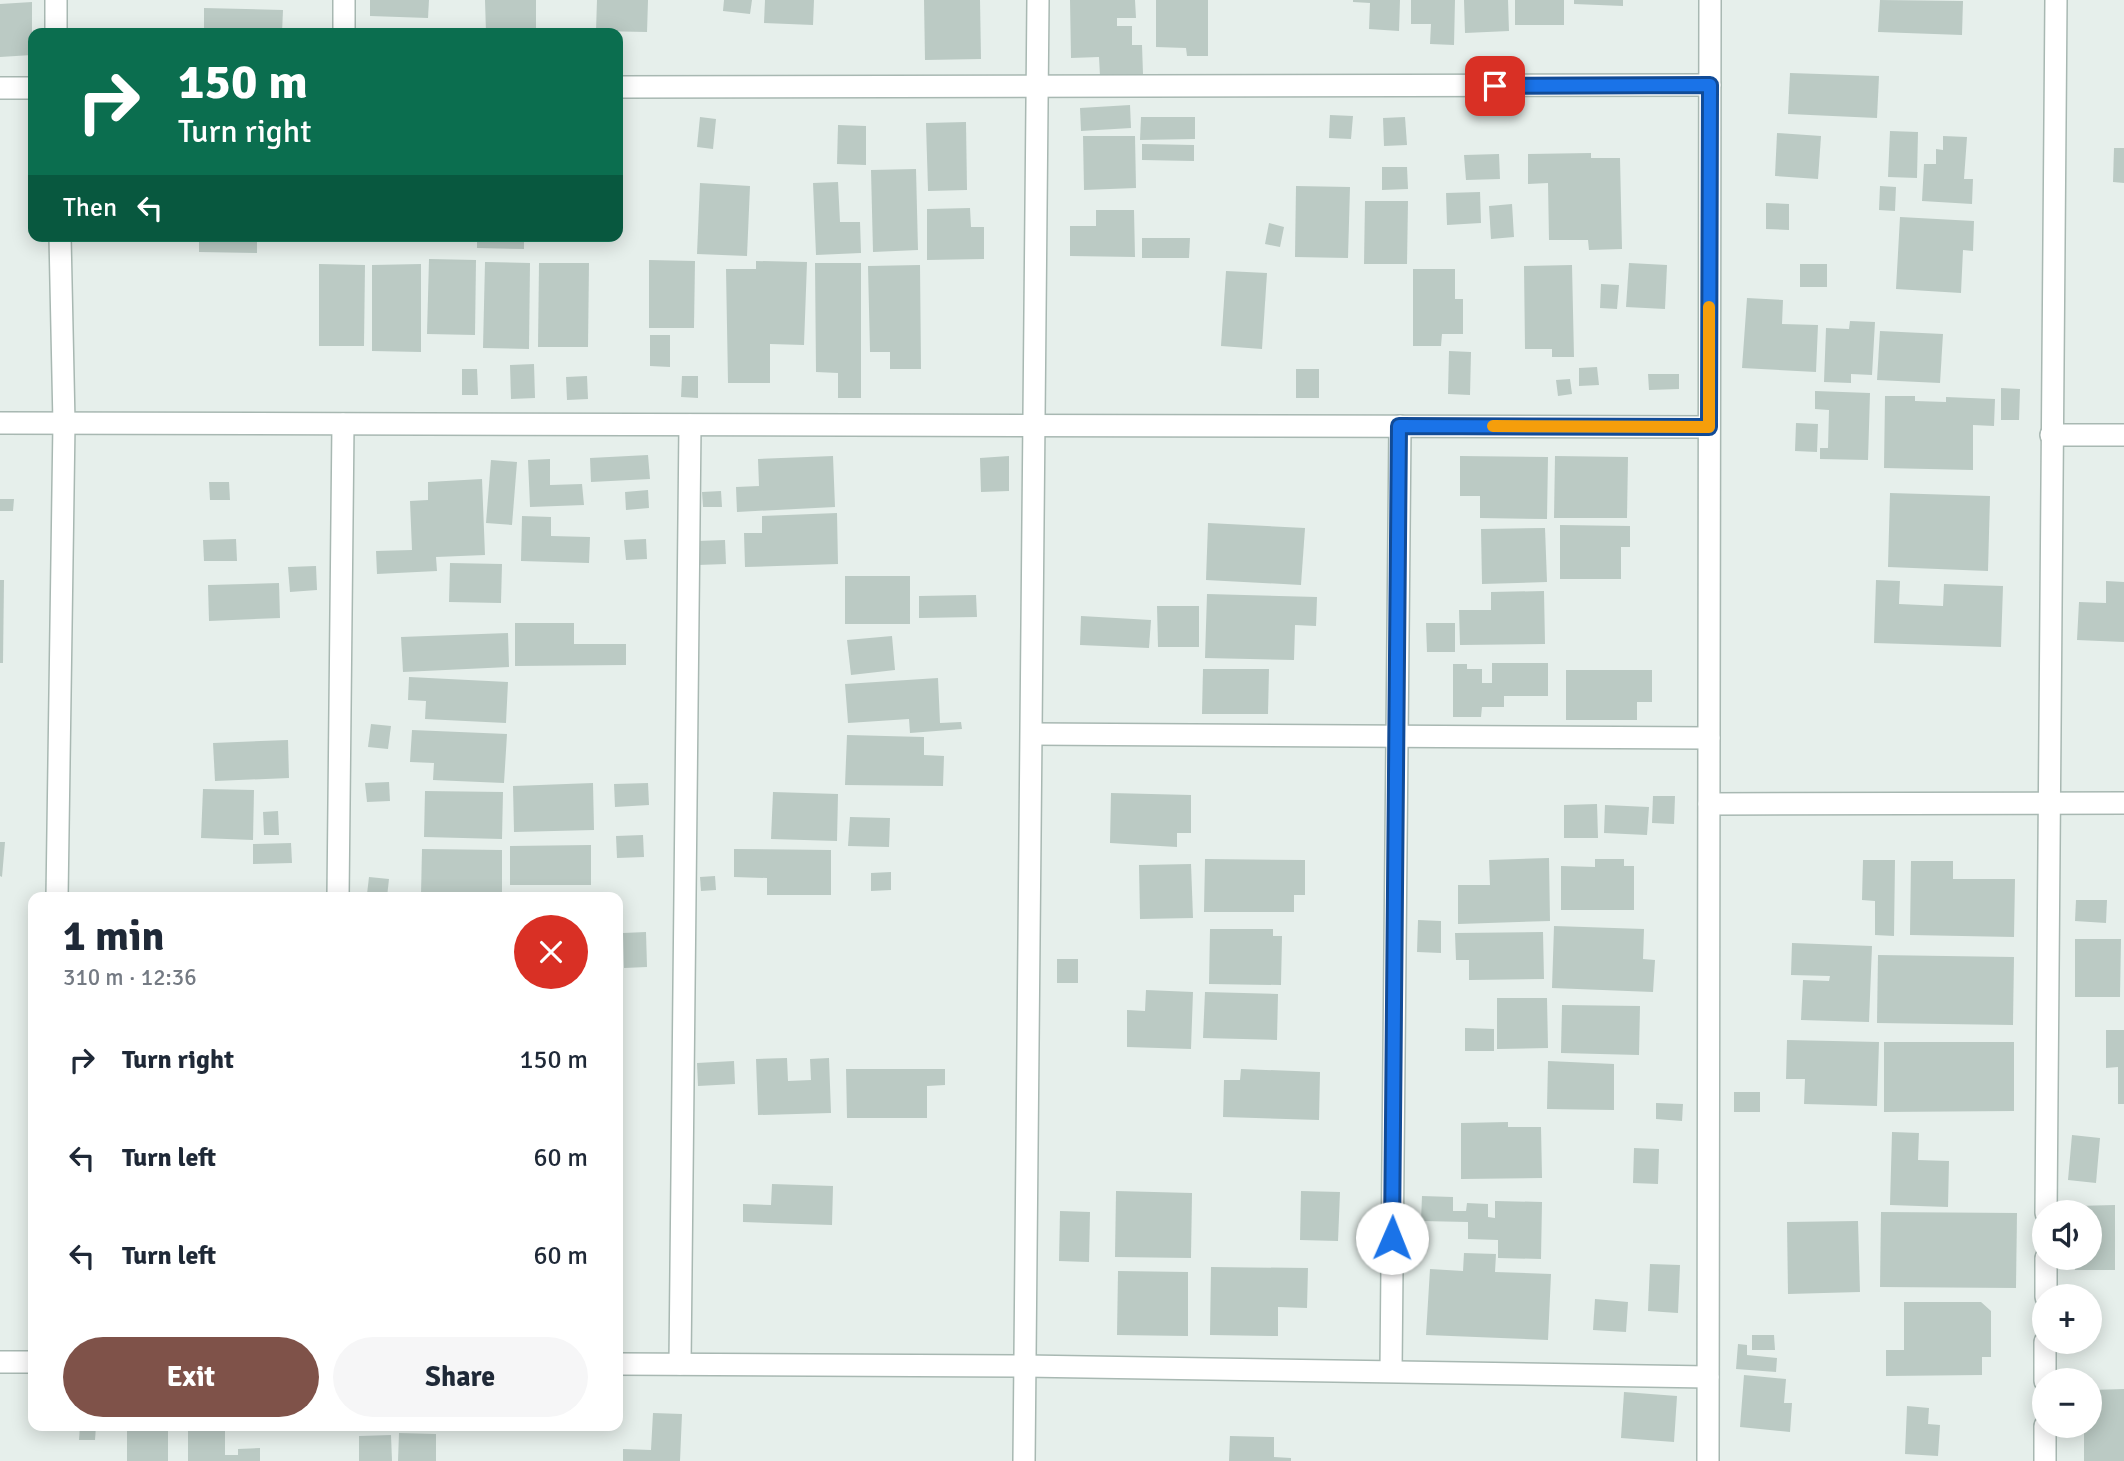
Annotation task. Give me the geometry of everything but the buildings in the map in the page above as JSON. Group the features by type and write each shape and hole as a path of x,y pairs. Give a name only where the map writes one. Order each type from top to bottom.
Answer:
{"street":[{"path":"56,0 56,28"},
{"path":"344,0 344,28"},
{"path":"1024,1461 1038,0"},
{"path":"1708,1461 1710,0"},
{"path":"2046,1200 2056,0"},
{"path":"623,87 1710,85"},
{"path":"0,88 28,88"},
{"path":"57,892 64,423 60,242"},
{"path":"0,423 1709,427"},
{"path":"338,892 342,424"},
{"path":"680,1364 690,425"},
{"path":"1391,1371 1399,426"},
{"path":"2051,435 2124,435"},
{"path":"1031,734 1709,738"},
{"path":"1709,804 2124,803"},
{"path":"0,1362 28,1362"},
{"path":"623,1364 1025,1366 1708,1377"},
{"path":"2045,1438 2045,1461"}],"slow traffic":[{"path":"1493,426 1709,427 1709,307"}],"route":[{"path":"1392,1238 1399,426 1709,427 1710,85 1495,86"}]}
